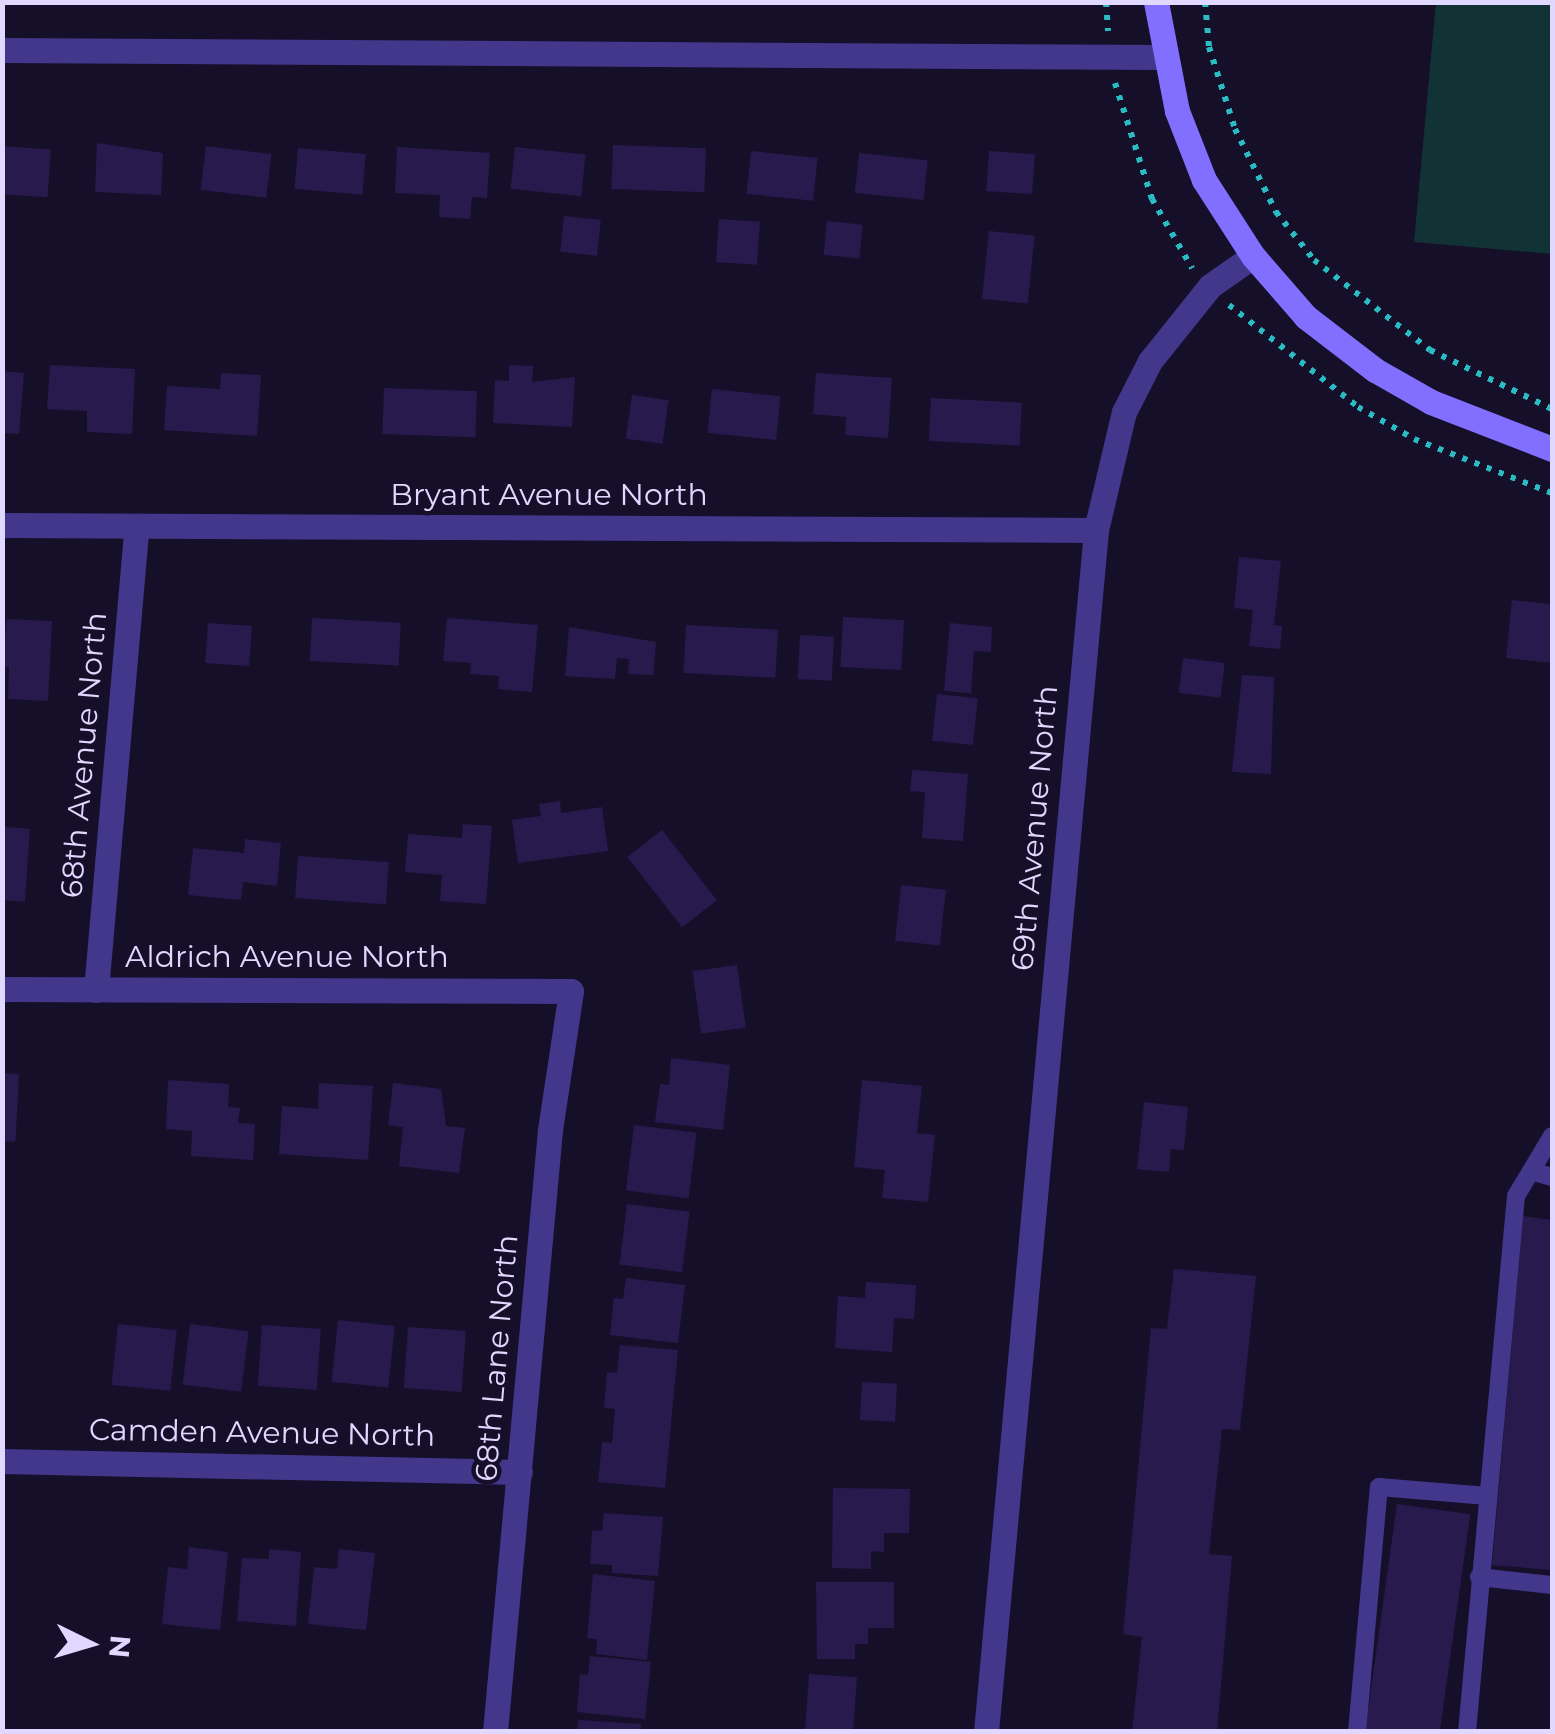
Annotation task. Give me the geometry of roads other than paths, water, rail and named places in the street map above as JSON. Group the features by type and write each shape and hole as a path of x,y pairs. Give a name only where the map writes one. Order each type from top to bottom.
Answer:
{"street":[{"path":"1156,2 1164,57 1204,180 1253,256 1306,317 1375,370 1431,402 1552,449"},
{"path":"2,50 1164,57"},
{"name":"69th Avenue North","path":"986,1732 1096,530 1124,412 1150,360 1210,286 1253,256"},
{"name":"Bryant Avenue North","path":"2,525 1096,530"},
{"name":"68th Avenue North","path":"96,990 137,526"},
{"name":"Aldrich Avenue North","path":"2,989 571,991"},
{"name":"68th Lane North","path":"495,1732 550,1130 571,991"},
{"name":"Camden Avenue North","path":"2,1460 520,1472"}],"lane":[{"path":"1467,1732 1516,1196 1552,1136"},
{"path":"1531,1171 1552,1177"},
{"path":"1357,1732 1380,1487 1488,1496"},
{"path":"1479,1577 1552,1585"}]}
